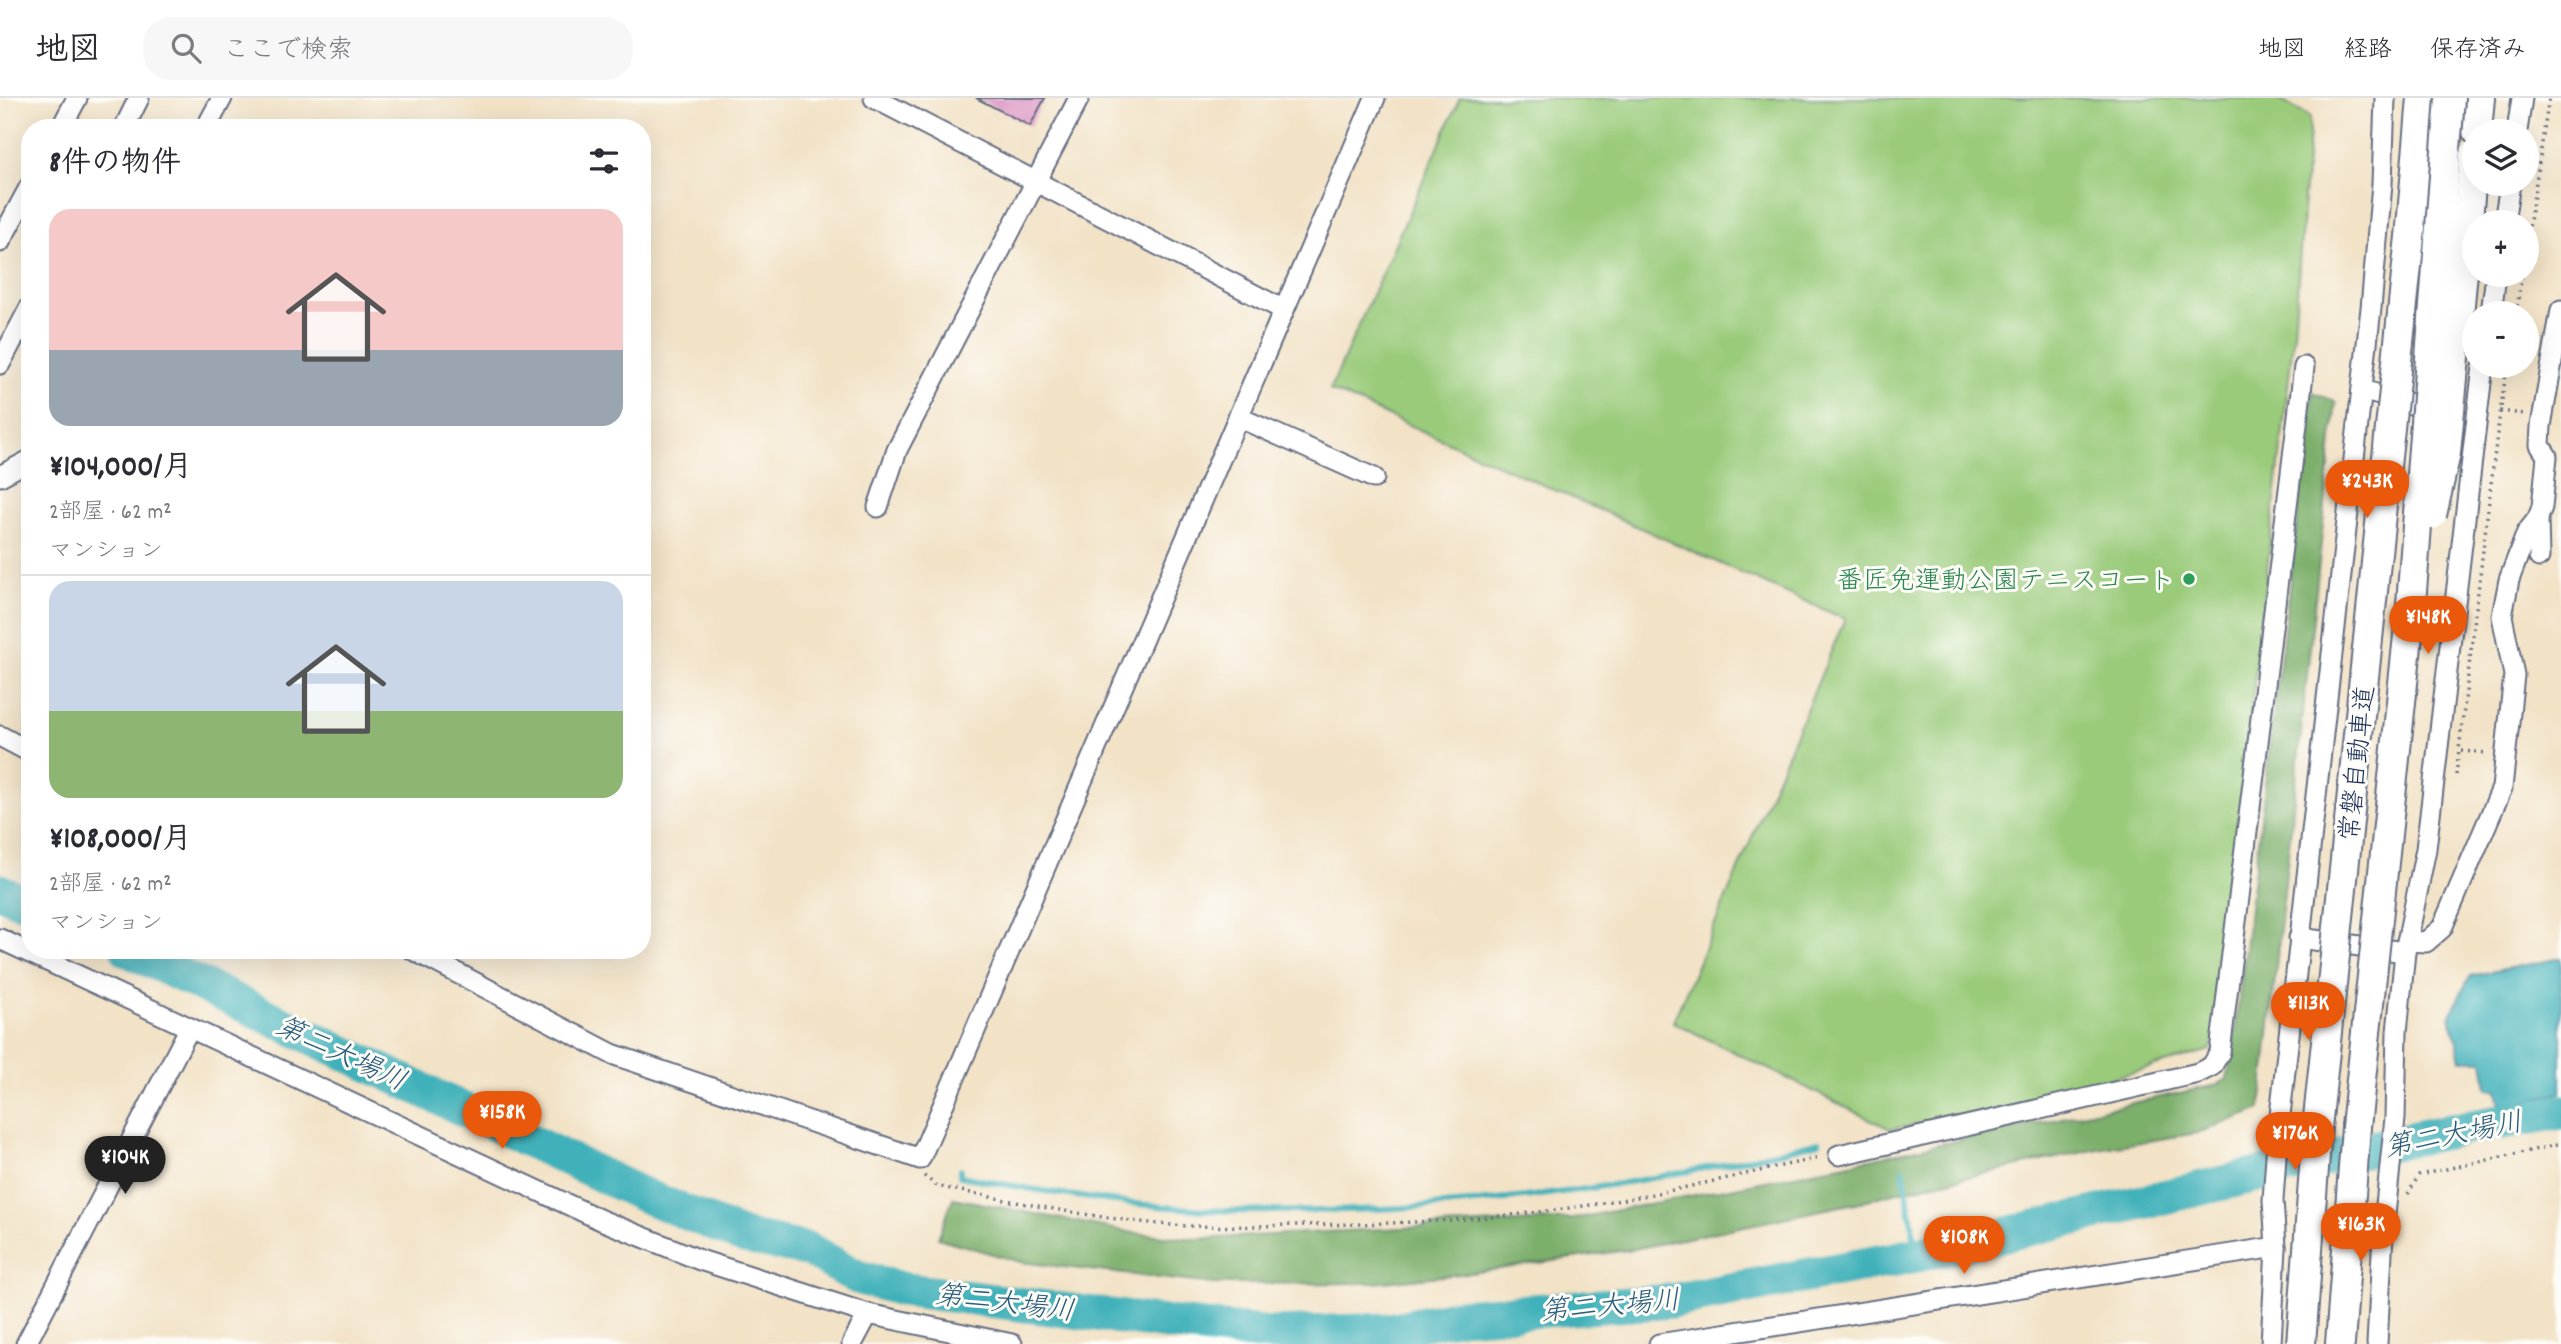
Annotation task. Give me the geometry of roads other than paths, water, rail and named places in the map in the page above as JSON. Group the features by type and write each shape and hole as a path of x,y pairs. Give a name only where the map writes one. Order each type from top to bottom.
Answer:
{"highway":[{"path":"2409,98 2411,228"},
{"name":"常磐自動車道","path":"2301,1344 2317,1128 2411,228 2422,98"},
{"name":"常磐自動車道","path":"2340,1344 2356,1128 2410,617 2449,98"},
{"path":"2478,119 2480,98"},
{"path":"2410,617 2446,453 2470,196"}],"street":[{"path":"66,119 77,98"},
{"path":"128,119 139,98"},
{"path":"211,119 222,98"},
{"path":"874,98 1284,310"},
{"path":"878,507 897,450 1079,98"},
{"path":"430,959 612,1054 920,1159 1375,98"},
{"path":"2271,1344 2276,1247 2273,1200 2277,1142 2362,390 2382,184 2385,98"},
{"path":"2519,119 2522,98"},
{"path":"0,242 21,203"},
{"path":"2539,557 2538,519 2547,456 2540,445 2541,426 2561,310"},
{"path":"0,364 21,324"},
{"path":"1839,1155 2198,1073 2211,1066 2220,1052 2304,367"},
{"path":"2377,1344 2383,1234 2395,1118 2397,1032 2406,947 2426,849 2481,378"},
{"path":"2362,390 2475,422"},
{"path":"1238,417 1374,478"},
{"path":"0,476 21,465"},
{"path":"2299,938 2406,947 2426,942 2442,928 2502,788 2514,675 2502,617 2509,580 2527,532 2538,519"},
{"path":"0,736 21,747"},
{"path":"0,939 21,949"},
{"path":"42,959 601,1220 700,1260 868,1314 1012,1344"},
{"path":"26,1344 190,1029"},
{"path":"1659,1344 1741,1337 2276,1247"},
{"path":"852,1344 868,1314"}],"water":[{"path":"2561,958 2561,1093 2500,1106 2497,1090 2487,1089 2483,1060 2461,1060 2450,1015 2470,976"}],"waterway":[{"name":"第二大場川","path":"0,891 21,901"},
{"name":"第二大場川","path":"147,959 641,1194 745,1237 809,1250 857,1277 901,1289 1271,1334 1390,1330 1459,1316 1672,1301 1917,1255 2406,1140 2561,1112"},
{"path":"960,1169 960,1176 1144,1205 1230,1211 1367,1210 1562,1192 1691,1171 1819,1142"},
{"path":"1903,1169 1917,1255"}],"place":[{"name":"番匠免運動公園テニスコート","path":"2189,579"}]}
